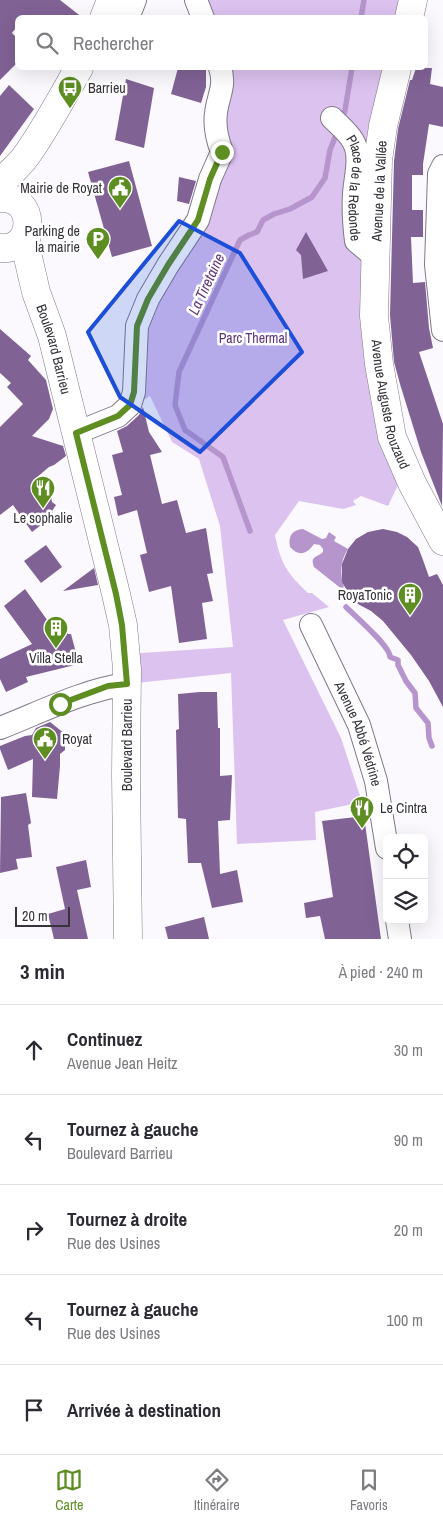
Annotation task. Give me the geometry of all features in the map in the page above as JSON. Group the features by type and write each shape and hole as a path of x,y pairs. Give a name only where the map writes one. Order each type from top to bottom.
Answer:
{"main road":[{"path":"105,15 111,0"},
{"path":"410,15 414,0"},
{"path":"0,185 25,158 78,70"},
{"name":"Avenue de la Vallée","path":"375,257 378,160 383,126 397,70"},
{"name":"Boulevard Barrieu","path":"25,158 16,213 28,253 36,292 52,336 122,625 127,684 128,939"},
{"path":"2,248 12,246 20,241 16,213"},
{"name":"Boulevard Barrieu","path":"2,248 36,292"},
{"name":"Avenue Auguste Rouzaud","path":"375,257 374,316 379,364 392,437 412,483 443,541"}],"street":[{"path":"129,15 135,0"},
{"path":"196,0 202,15"},
{"path":"76,433 118,416 130,405 134,392 137,326 148,299 198,220 210,179 222,152 216,133 216,114 224,77 221,70"},
{"name":"Place de la Redonde","path":"332,118 352,139 356,147 358,157 354,195 356,241 375,257"},
{"path":"443,166 439,174 436,264 443,330"},
{"name":"Avenue Abbé Védrine","path":"311,625 359,725 376,781 385,834"},
{"path":"0,728 90,692 108,686 127,684"},
{"path":"398,924 400,939"}],"highlighted area":[{"path":"179,221 240,253 302,352 200,452 120,397 88,332"}],"green space":[{"path":"192,0 400,0 396,15 197,15"},
{"name":"Parc Thermal","path":"215,70 384,70 367,144 400,481 388,506 361,496 353,501 356,505 343,509 299,501 275,535 282,561 289,573 308,593 312,593 329,607 283,620 341,738 362,802 315,812 316,840 237,844 231,673 127,684 126,654 233,647 220,526 199,459 172,442 150,396 79,443 75,427 126,398 132,318 191,215 211,151"}],"shaded area":[{"path":"303,529 322,539 326,538 329,532 336,537 334,541 348,549 343,558 343,590 314,567 313,559 323,552 320,545 314,544 303,553 297,552 290,547 292,534"}],"building":[{"path":"0,0 60,0 79,15 15,15 15,29 12,33 15,36 15,65 0,80"},
{"path":"428,68 432,68 430,84 443,87 443,127 429,124 423,175 412,175 412,210 423,210 423,237 411,237 413,283 425,282 429,328 433,348 419,352 443,424 442,506 421,452 394,362 390,315 394,161 398,129 410,80 412,80 415,70 428,70"},
{"path":"177,70 206,70 206,87 201,103 171,94"},
{"path":"126,79 154,88 144,148 115,140"},
{"path":"9,85 34,109 0,156 0,96"},
{"name":"Mairie de Royat","path":"129,161 152,246 112,257 88,172"},
{"path":"179,177 196,181 189,204 177,201"},
{"path":"306,232 328,271 303,279 301,255 296,250"},
{"path":"0,329 31,356 28,360 46,380 53,409 49,419 32,436 63,446 66,456 36,478 56,505 52,511 54,515 32,532 13,505 0,515 0,427 23,404 7,387 11,383 0,373"},
{"path":"143,407 149,432 162,452 150,455 162,504 177,500 186,533 206,528 213,573 207,574 213,601 202,603 207,639 179,643 171,586 149,592 140,555 147,553 137,510 118,516 114,497 122,495 112,455 123,452 117,431 127,426 139,415"},
{"name":"RoyaTonic","path":"383,529 397,532 407,537 418,547 429,577 437,574 443,585 443,707 429,681 411,655 383,621 371,611 356,603 342,582 342,564 348,549 356,539 368,532"},
{"path":"46,545 62,567 41,583 24,561"},
{"path":"94,568 98,585 63,591"},
{"path":"25,589 50,624 64,620 68,634 71,634 79,664 26,677 28,682 6,692 0,679 0,659 32,644 4,606"},
{"path":"217,692 218,728 220,728 220,776 232,775 230,820 218,821 220,874 237,870 243,902 212,908 201,863 188,863 186,819 178,818 176,730 179,729 178,694"},
{"name":"Royat","path":"50,722 65,734 65,750 60,754 57,799 32,797 33,759 8,770 0,749 0,746 32,735 36,728"},
{"path":"26,793 31,823 28,825 32,857 16,859 18,869 0,873 1,797"},
{"path":"364,816 381,939 325,939 320,916 306,918 304,903 333,897 322,821"},
{"path":"86,860 91,887 77,890 88,939 54,939 48,914 65,909 56,867"},
{"path":"204,917 209,939 168,939 165,927"}],"waterway":[{"name":"La Tiretaine","path":"362,15 364,0"},
{"name":"La Tiretaine","path":"342,119 352,70"},
{"name":"La Tiretaine","path":"250,531 223,457 185,430 175,405 179,372 240,240 257,232 263,220 290,209 312,197 325,178 330,150 338,130"},
{"name":"La Tiretaine","path":"346,607 378,639 390,657 398,660 398,665 406,681 415,693 416,708 428,723 429,738 432,746"}],"place":[{"name":"Barrieu","path":"70,109"},
{"name":"Mairie de Royat","path":"120,209"},
{"name":"Parking de la mairie","path":"98,260"},
{"name":"Le sophalie","path":"43,509"},
{"name":"RoyaTonic","path":"410,616"},
{"name":"Villa Stella","path":"56,649"},
{"name":"Royat","path":"45,760"},
{"name":"Le Cintra","path":"362,829"}],"route":[{"path":"60,704 108,686 127,684 122,625 116,594 76,433 118,416 130,405 134,392 137,326 148,299 198,220 210,179 222,152"}]}
